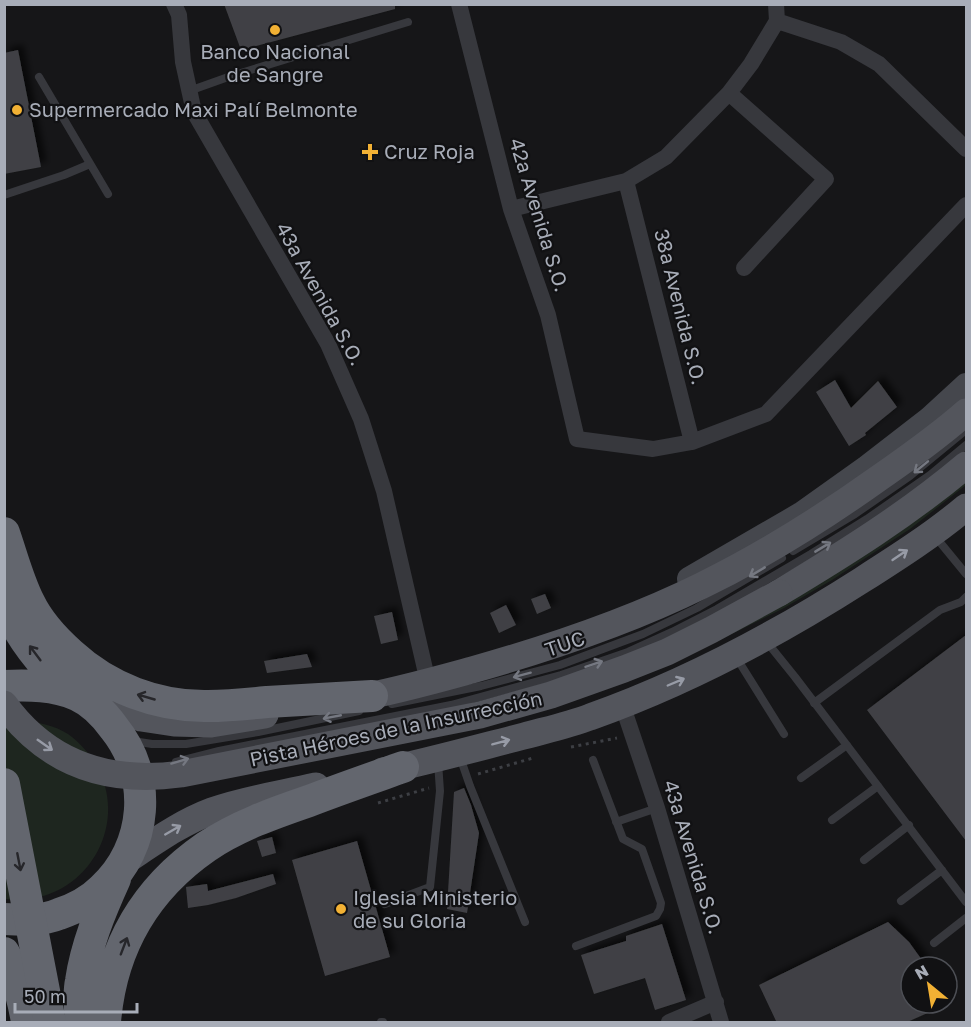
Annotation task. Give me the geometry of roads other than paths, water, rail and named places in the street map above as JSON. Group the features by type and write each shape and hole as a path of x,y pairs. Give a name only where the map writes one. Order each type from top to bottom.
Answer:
{"highway":[{"path":"4,533 20,584 29,604 43,625 85,667 109,682 136,694 169,703 207,706 372,704"},
{"path":"4,599 23,637 37,657 76,695 104,714 120,735 136,766 141,799 137,832 92,934 80,981 81,1023"},
{"path":"4,686 35,685 76,695"},
{"path":"105,1023 110,986 132,926 157,889 174,873 206,847 253,822 403,767"},
{"path":"4,784 50,1023"},
{"path":"4,919 31,920 57,915 81,905 102,890 122,866"},
{"path":"4,953 10,962 22,994 27,1023"}],"main road":[{"name":"Pista Héroes de la Insurrección","path":"76,695 141,718 174,723 211,724 372,704 428,682 560,644 637,615 701,586 795,535 901,463 966,412"},
{"name":"Pista Héroes de la Insurrección","path":"4,704 21,725 39,741 79,764 107,773 161,777 480,715 551,695 624,669 667,652 711,630 847,552 891,523 966,465"},
{"name":"Pista Héroes de la Insurrección","path":"122,866 174,829 230,805 403,767 451,769 589,718 682,680 763,639 845,590 966,510"}],"street":[{"name":"43a Avenida S.O.","path":"174,4 179,15 183,62 194,112 328,344 361,419 384,491 428,682"},
{"name":"42a Avenida S.O.","path":"459,4 511,209 548,315 577,439 653,449 692,442"},
{"path":"511,209 626,181 666,157 729,93 751,64 776,13 842,42 879,64 966,149"},
{"path":"729,93 826,179 744,268"},
{"name":"38a Avenida S.O.","path":"626,181 692,442"},
{"path":"692,442 766,414 966,205"},
{"name":"Pista Héroes de la Insurrección","path":"560,644 695,575 801,514 929,419 966,385"},
{"name":"43a Avenida S.O.","path":"622,704 657,808 722,1023"},
{"path":"669,1023 691,1017 716,1002"}],"lane":[{"path":"189,91 408,22"},
{"path":"39,77 108,194"},
{"path":"4,195 90,164"},
{"name":"TUC","path":"120,735 128,740 152,744 186,744 274,729 372,704 481,686 560,665 643,634 697,608 855,514 910,476 966,430"},
{"name":"TUC","path":"141,799 147,780 156,771 174,762 451,705 561,675 628,652 717,609 811,554 867,519 930,475 966,445"},
{"path":"932,533 966,574"},
{"path":"814,703 940,610 961,602 966,597"},
{"path":"763,639 909,825 966,902"},
{"path":"734,655 784,734"},
{"path":"801,778 847,745"},
{"path":"576,946 656,916 661,903 642,849 623,839 593,760"},
{"path":"385,904 430,887 451,769"},
{"path":"451,769 525,922"},
{"path":"832,820 878,786"},
{"path":"616,822 657,808"},
{"path":"864,860 909,825"},
{"path":"901,901 942,870"},
{"path":"934,944 966,918"}],"place":[{"name":"Banco Nacional de Sangre","path":"275,30"},
{"name":"Supermercado Maxi Palí Belmonte","path":"17,110"},
{"name":"Cruz Roja","path":"370,152"},
{"name":"Iglesia Ministerio de su Gloria","path":"341,909"}]}
